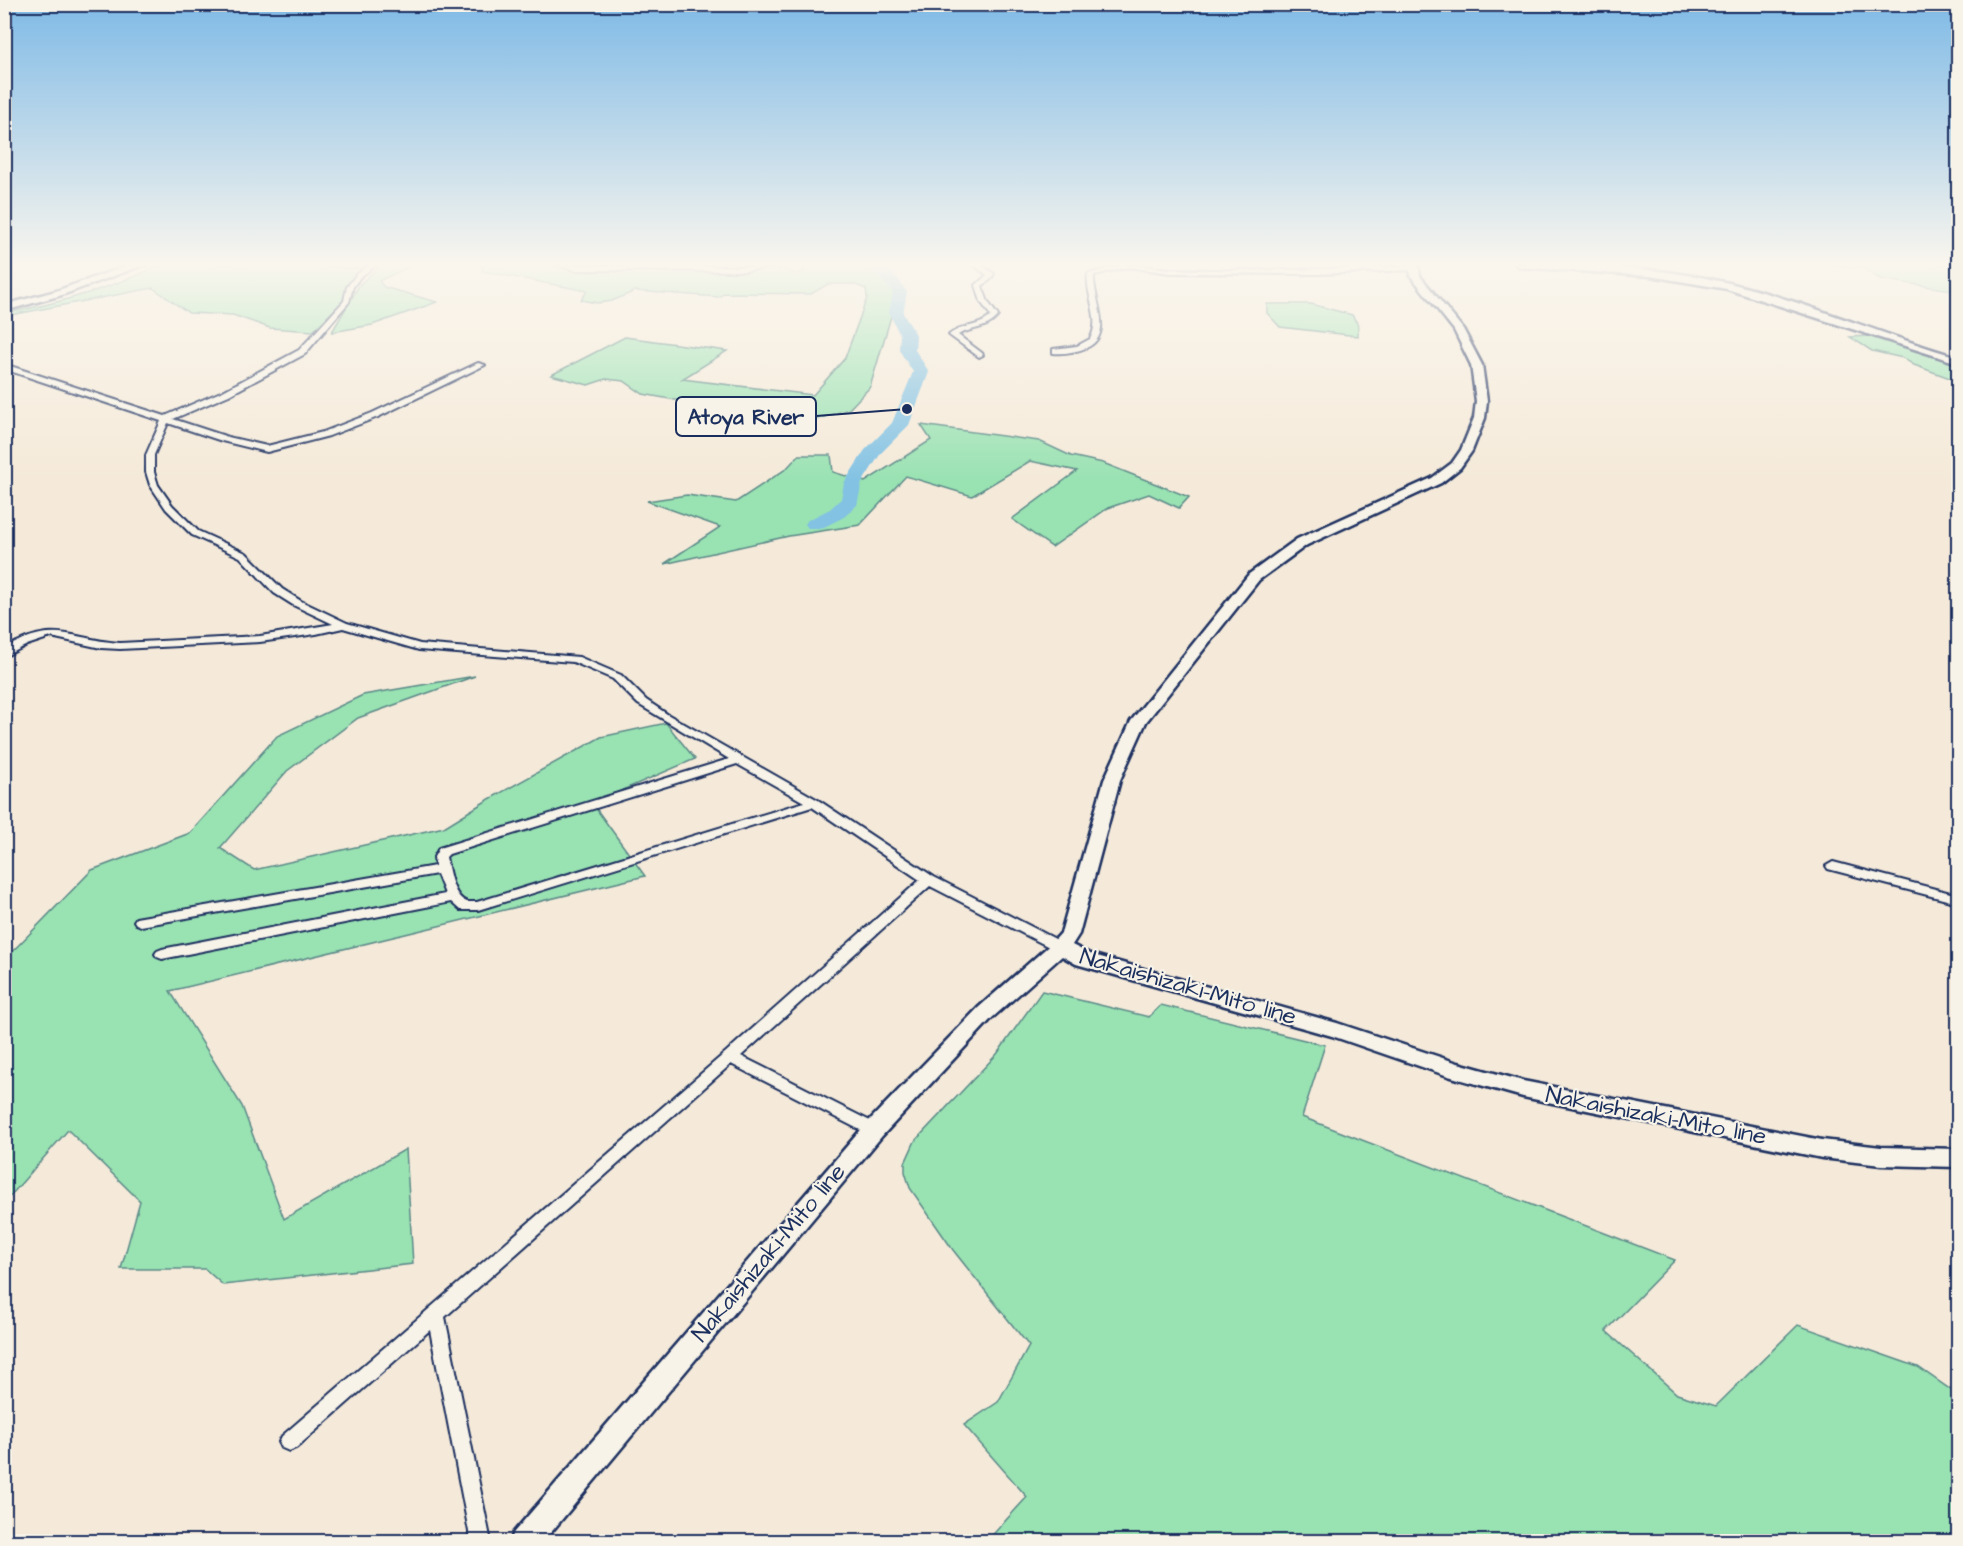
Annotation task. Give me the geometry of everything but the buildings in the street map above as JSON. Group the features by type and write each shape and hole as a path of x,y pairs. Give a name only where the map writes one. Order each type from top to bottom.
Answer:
{"street":[{"path":"316,336 302,352 226,393 166,419 150,455 154,485 169,507 195,533 243,555 278,591 297,603 343,625 419,647 575,659 617,677 642,702 663,716 814,803 929,880 1060,947 1070,934 1112,780 1130,738 1139,721 1254,577 1287,549 1308,537 1443,476 1462,456 1477,427 1483,401 1471,350 1461,336"},
{"path":"956,336 979,355"},
{"path":"1056,351 1080,348 1091,343 1093,336"},
{"path":"1877,336 1959,360"},
{"path":"4,366 268,451 345,427 470,373 482,365"},
{"path":"4,654 39,634 48,633 60,633 100,646 120,646 270,638 308,634 343,625"},
{"path":"740,759 444,851 440,857 442,869 453,897 465,907 478,906 814,803"},
{"path":"1833,866 1959,899"},
{"path":"141,921 442,869"},
{"path":"289,1442 929,880"},
{"path":"162,954 453,897"},
{"name":"Nakaishizaki-Mito line","path":"524,1542 874,1130 985,1013 1060,947 1083,959 1337,1030 1455,1070 1522,1089 1822,1149 1881,1156 1959,1158"},
{"path":"730,1057 874,1130"},
{"path":"436,1315 480,1542"}],"green space":[{"path":"853,336 885,336 870,387 849,409 815,420 767,417 643,394 624,381 606,379 588,385 551,375 625,337 727,351 682,379 813,395 845,358"},
{"path":"1871,336 1958,363 1958,381 1914,365 1903,358 1872,351 1850,337"},
{"path":"921,425 1039,441 1071,456 1103,463 1189,497 1179,508 1149,494 1108,508 1052,547 1012,519 1077,471 1030,461 972,496 906,476 860,525 789,536 664,564 720,527 647,501 687,495 736,502 786,469 799,455 831,455 833,472 865,482 931,440"},
{"path":"475,676 358,718 287,771 220,848 254,870 444,827 601,737 666,723 695,759 592,803 645,876 170,991 242,1106 284,1219 406,1149 413,1264 223,1285 205,1269 121,1269 140,1201 68,1130 5,1202 5,959 92,870 190,833 277,736 363,695"},
{"path":"1042,991 1149,1017 1161,1005 1325,1045 1302,1117 1675,1260 1606,1331 1677,1394 1716,1406 1798,1325 1918,1367 1958,1395 1958,1541 987,1541 1027,1497 964,1425 998,1402 1029,1346 953,1250 910,1188 905,1163 915,1141 997,1054"}],"waterway":[{"path":"815,524 837,513 850,501 853,483 874,450 900,425 921,372 907,350 908,336"}],"place":[{"name":"Atoya River","path":"907,409"}]}
